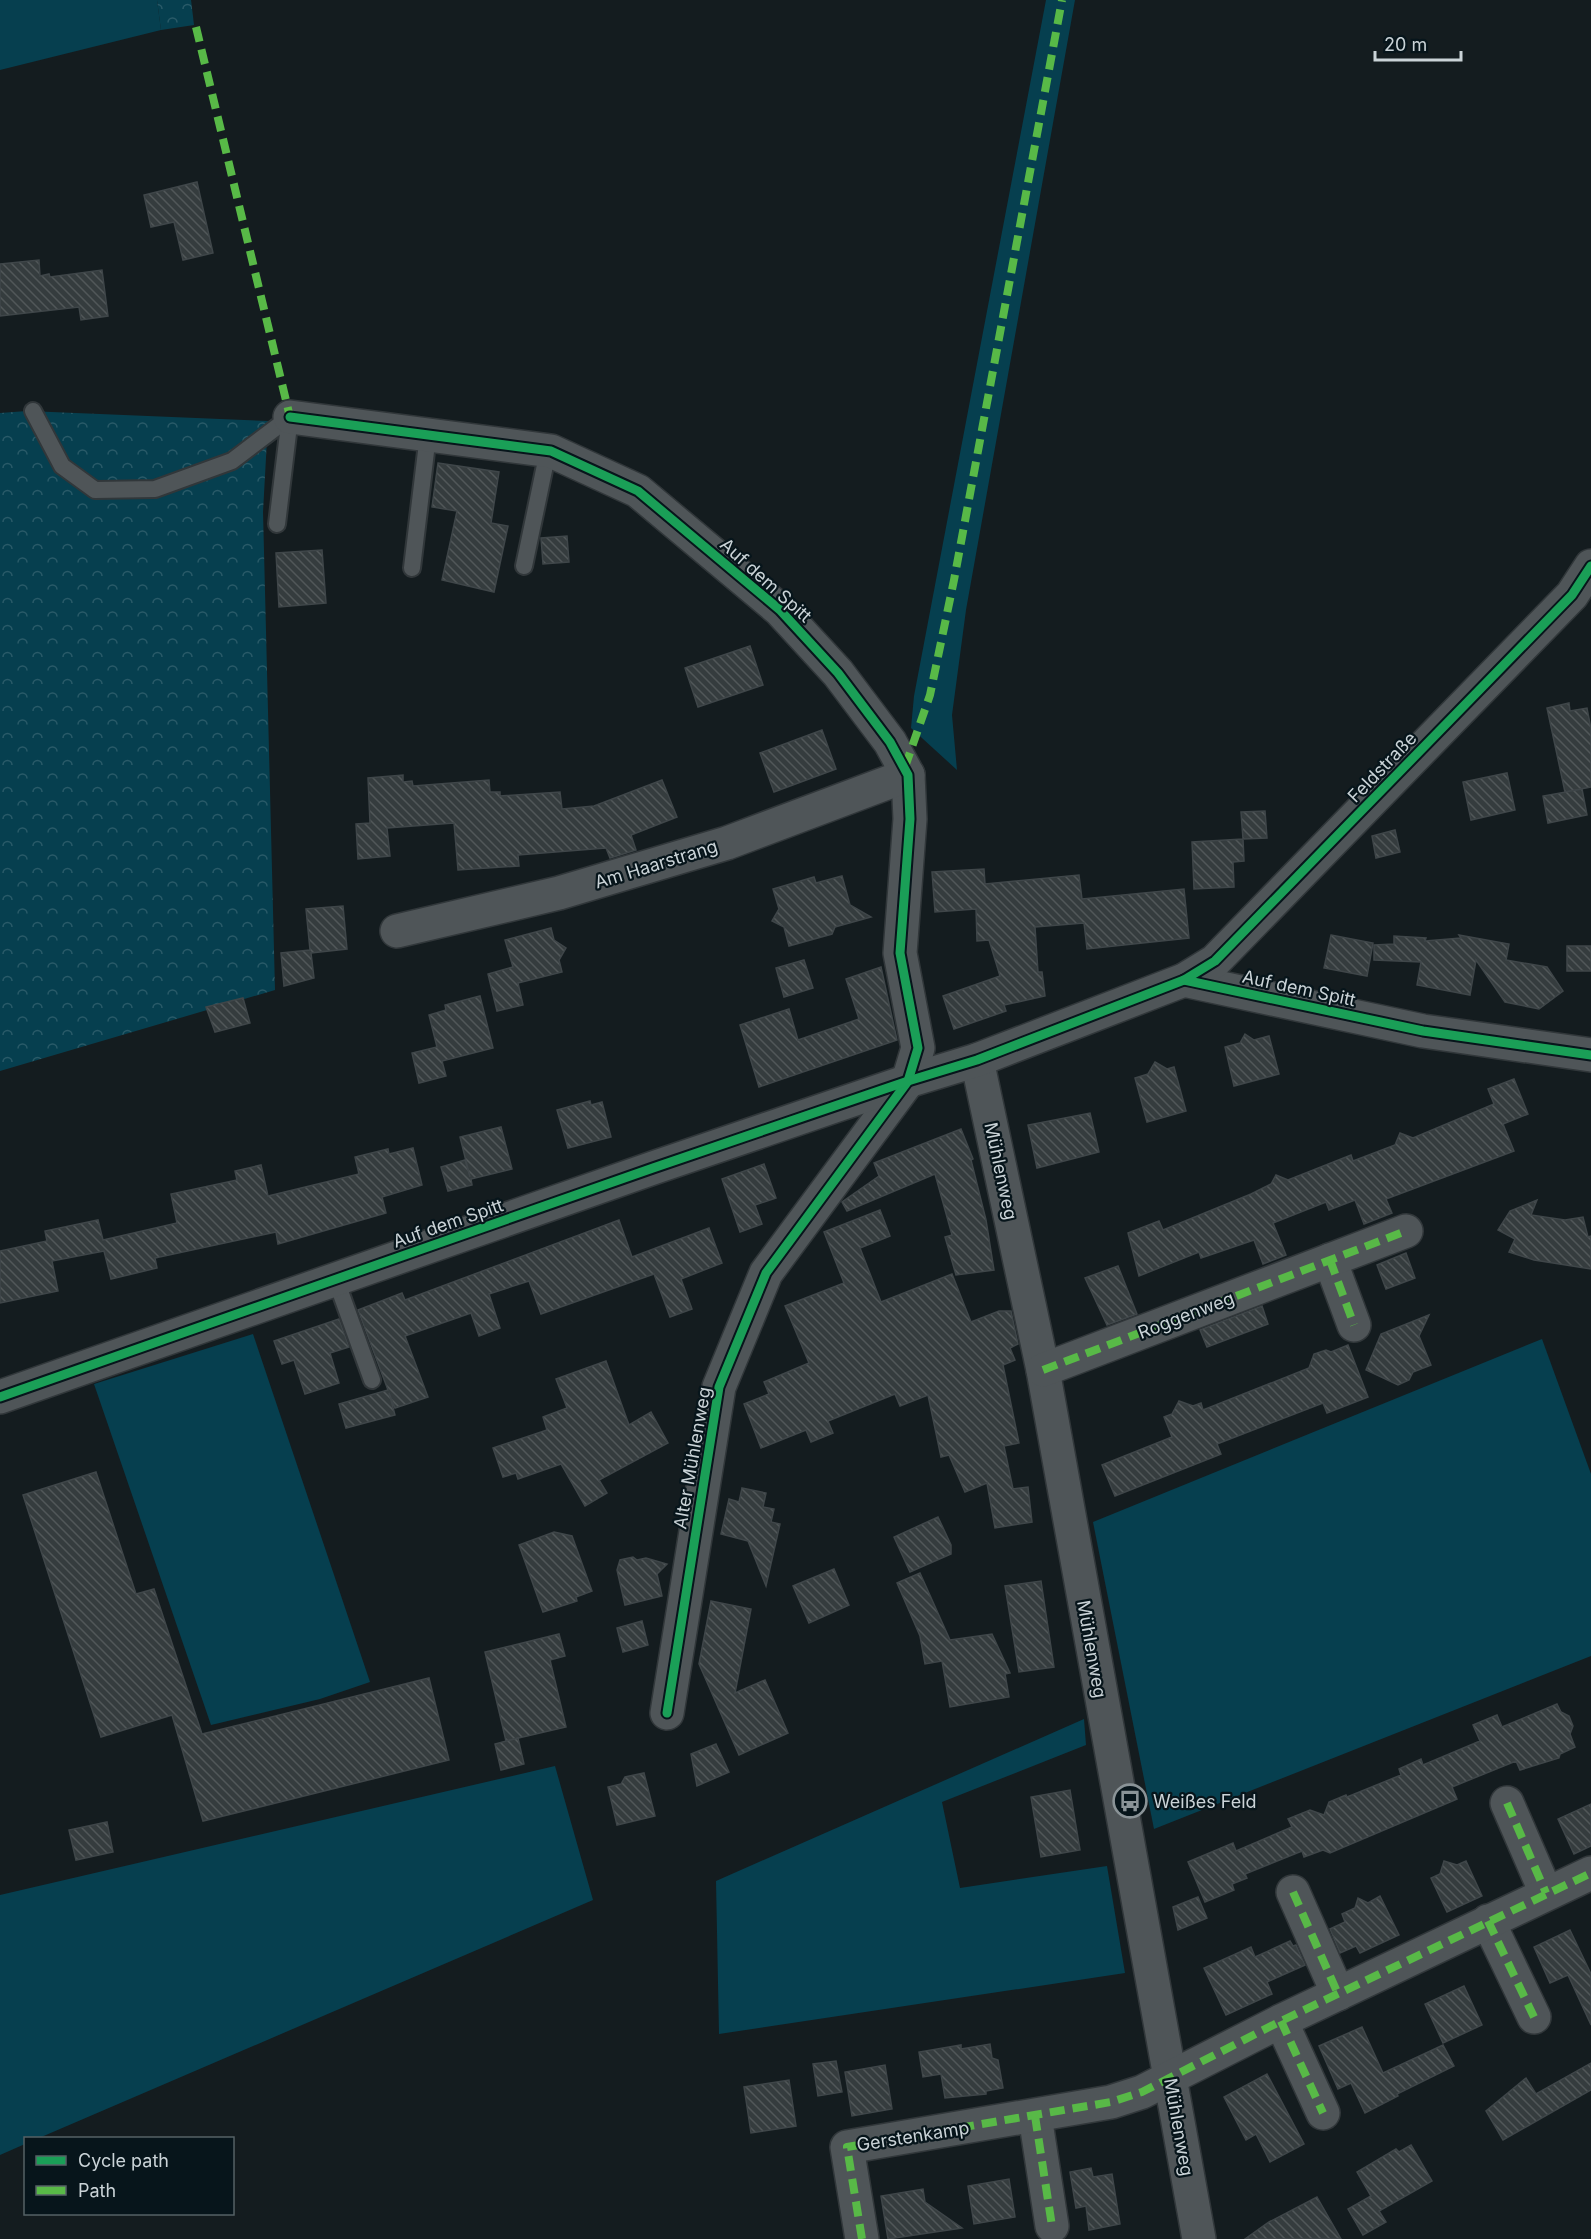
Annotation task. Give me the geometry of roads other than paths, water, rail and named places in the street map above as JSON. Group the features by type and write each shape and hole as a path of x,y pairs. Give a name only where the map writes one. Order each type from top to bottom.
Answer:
{"street":[{"name":"Auf dem Spitt","path":"290,417 548,451 638,490 780,610 837,673 890,742 908,775 910,819 900,953 918,1048 908,1081"},
{"name":"Feldstraße","path":"1184,980 1215,960 1239,936 1572,595 1591,566"},
{"name":"Am Haarstrang","path":"398,931 559,893 727,843 908,775"},
{"name":"Auf dem Spitt","path":"0,1397 908,1081 977,1060 1184,980 1423,1031 1591,1055"},
{"name":"Mühlenweg","path":"977,1060 1043,1370 1199,2239"},
{"name":"Alter Mühlenweg","path":"667,1713 719,1387 766,1273 908,1081"},
{"name":"Roggenweg","path":"1043,1370 1406,1231"},
{"path":"1330,1260 1354,1325"},
{"path":"1507,1803 1546,1893"},
{"path":"1170,2076 1591,1873"},
{"path":"1293,1892 1338,1994"},
{"path":"1488,1921 1534,2017"},
{"path":"1281,2021 1323,2113"},
{"name":"Gerstenkamp","path":"862,2239 847,2147 1111,2102 1142,2092 1170,2076"},
{"path":"1035,2116 1052,2226"}],"lane":[{"path":"33,411 62,466 95,490 155,489 210,469 232,460 290,417"},
{"path":"277,524 290,417"},
{"path":"412,568 428,435"},
{"path":"524,566 548,451"},
{"path":"336,1280 372,1380"}],"place":[{"name":"Weißes Feld","path":"1130,1801"}]}
